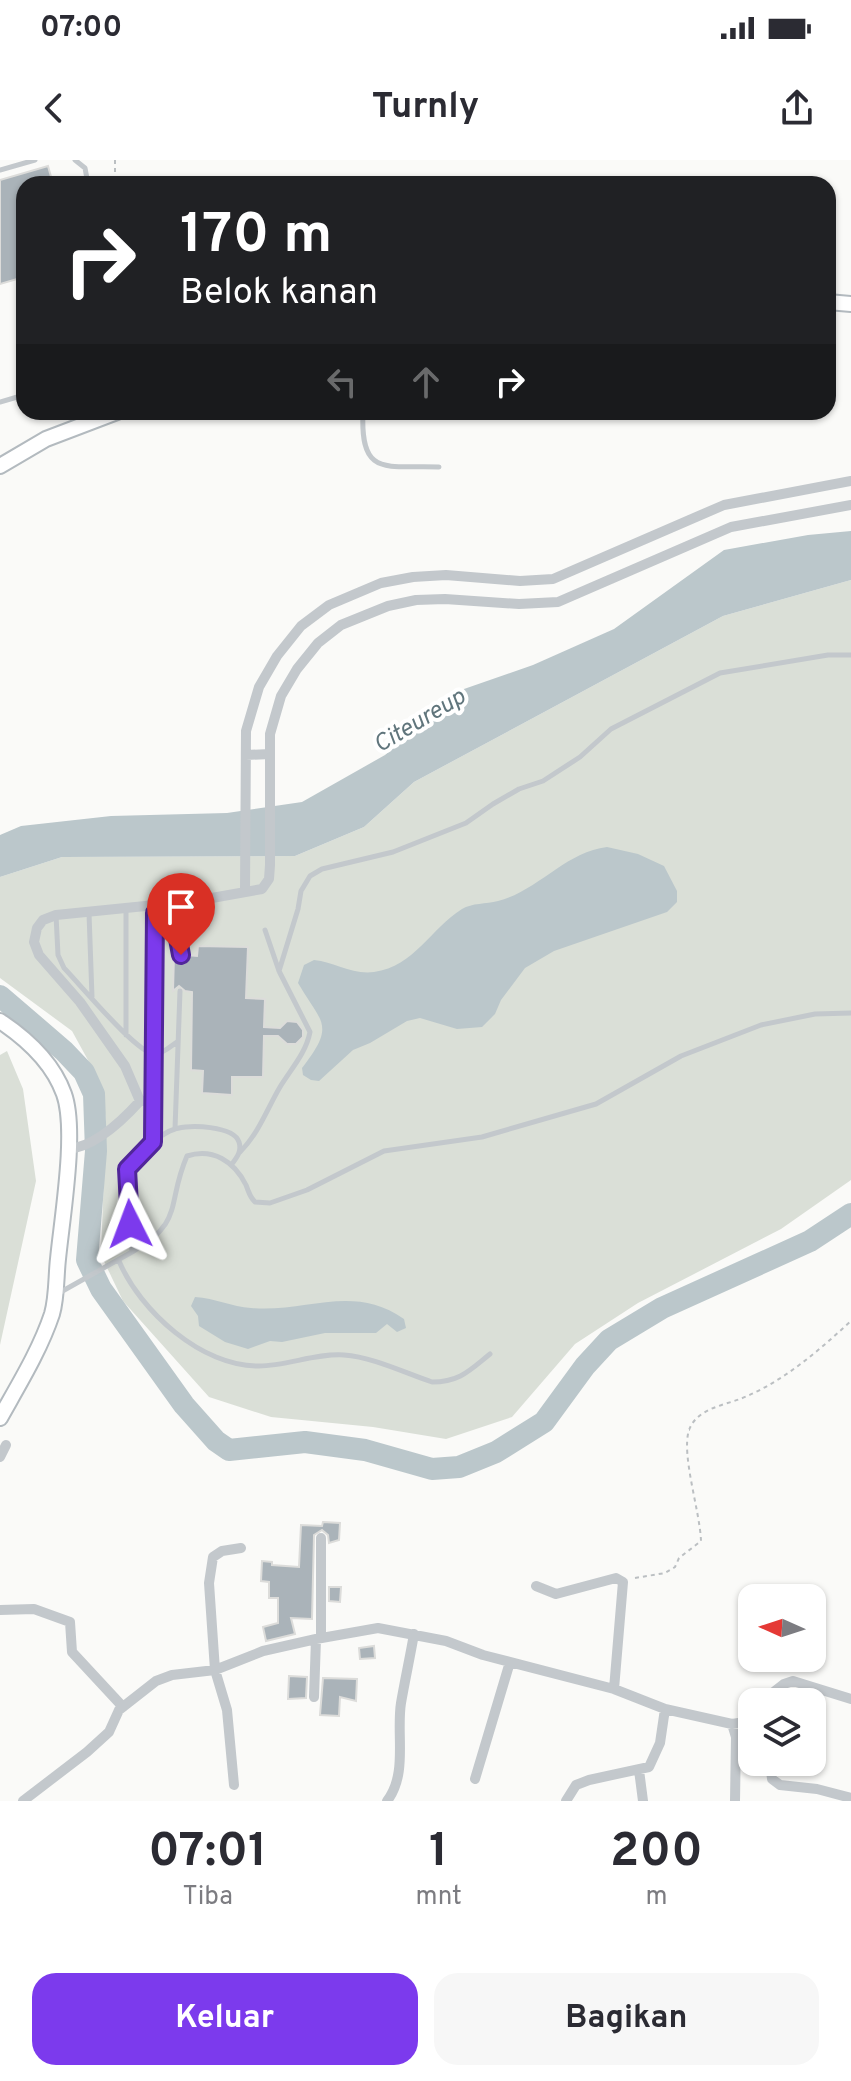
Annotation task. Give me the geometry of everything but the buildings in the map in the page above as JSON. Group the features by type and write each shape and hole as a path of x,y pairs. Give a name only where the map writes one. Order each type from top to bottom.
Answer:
{"street":[{"path":"0,466 46,439 96,420"},
{"path":"245,892 246,731 259,687 277,656 301,626 329,605 351,593 381,583 413,577 446,575 520,581 553,579 724,505 851,481"},
{"path":"140,1101 125,1066 80,1002 39,955 34,942 37,928 43,920 56,915 154,908 262,889 269,879 270,865 270,734 281,696 318,643 360,615 416,600 519,604 558,602 731,527 851,505"},
{"path":"246,755 270,754"},
{"path":"0,1021 27,1041 57,1078 65,1096 68,1149 53,1310 41,1342 0,1418"},
{"path":"140,1101 153,1101"},
{"path":"68,1149 84,1147 130,1113 140,1101"},
{"path":"0,1457 6,1445"},
{"path":"314,1697 321,1538"},
{"path":"234,1785 227,1710 215,1670 210,1567 213,1557 222,1551 241,1548"},
{"path":"536,1586 556,1594 616,1578 623,1582 614,1689"},
{"path":"0,1610 34,1609 70,1622 72,1652 123,1707"},
{"path":"23,1801 109,1732 123,1707 165,1677 215,1670 263,1651 378,1628 446,1641 483,1655 614,1689 665,1709 738,1723"},
{"path":"387,1801 392,1795 400,1760 401,1706 414,1634"},
{"path":"475,1779 510,1662"},
{"path":"779,1688 793,1681 816,1688"},
{"path":"826,1691 851,1699"},
{"path":"566,1801 576,1785 649,1767 660,1743 665,1709"},
{"path":"732,1724 736,1737 735,1801"},
{"path":"639,1770 643,1801"},
{"path":"772,1776 780,1785 817,1789 851,1798"}],"lane":[{"path":"0,170 35,160"},
{"path":"75,160 85,168 86,176"},
{"path":"363,420 363,447 379,464 439,467"},
{"path":"279,971 301,891 310,876 322,869 393,852 466,823 519,789 543,781 580,757 611,729 720,673 828,655 851,655"},
{"path":"154,908 176,928 181,955"},
{"path":"153,1142 154,908"},
{"path":"126,909 126,1035"},
{"path":"89,912 92,997"},
{"path":"56,915 58,955 64,968 126,1035 144,1051 153,1054 159,1054 177,1042"},
{"path":"232,1164 253,1139 308,1042 310,1032 279,971 265,930"},
{"path":"175,1129 180,991"},
{"path":"55,1295 152,1241 170,1222 178,1178 187,1156 214,1154 232,1164 255,1202 270,1203 307,1190 384,1151 482,1137 596,1104 681,1056 761,1025 815,1014 851,1013"},
{"path":"132,1252 127,1169 153,1142 175,1129 208,1126 235,1135 239,1140 240,1152"},
{"path":"119,1261 137,1295 158,1319 224,1362 261,1366 344,1355 432,1382 445,1382 455,1381 490,1354"}],"path":[{"path":"623,1582 653,1573 665,1573 701,1541 701,1524 687,1449 689,1430 698,1416 742,1398 803,1365 851,1321"}],"shaded area":[{"path":"851,531 851,580 723,616 414,782 364,827 295,856 62,857 0,877 0,835 21,826 111,816 227,813 302,802 385,755 464,689 533,665 614,629 724,550 808,535"},
{"path":"851,580 851,1180 781,1229 638,1303 575,1344 512,1417 446,1439 373,1427 271,1417 209,1397 123,1301 101,1255 106,1120 100,1082 72,1031 0,978 0,877 62,857 295,856 364,827 414,782 723,616"},
{"path":"607,847 638,854 664,866 677,891 677,902 667,912 554,951 525,968 501,1000 495,1014 482,1027 457,1029 420,1018 407,1021 353,1050 319,1081 303,1075 302,1068 322,1033 319,1016 298,983 304,965 314,960 358,972 388,968 411,955 462,909 512,896 578,856"},
{"path":"7,1051 23,1089 36,1181 0,1345 0,1055"},
{"path":"195,1297 251,1308 348,1301 366,1303 385,1308 404,1319 406,1328 397,1332 387,1324 376,1333 325,1333 282,1342 270,1341 248,1349 225,1342 199,1326 198,1316 191,1306"}],"waterway":[{"path":"0,996 64,1051 84,1072 94,1094 96,1151 87,1260 101,1289 184,1405 216,1441 229,1450 305,1442 365,1450 432,1469 459,1467 496,1452 544,1422 585,1366 609,1340 662,1308 810,1241 851,1214"}],"route":[{"path":"130,1224 127,1169 153,1142 155,913 176,928 181,955"}],"water label":[{"name":"Citeureup","path":"419,720"}]}
